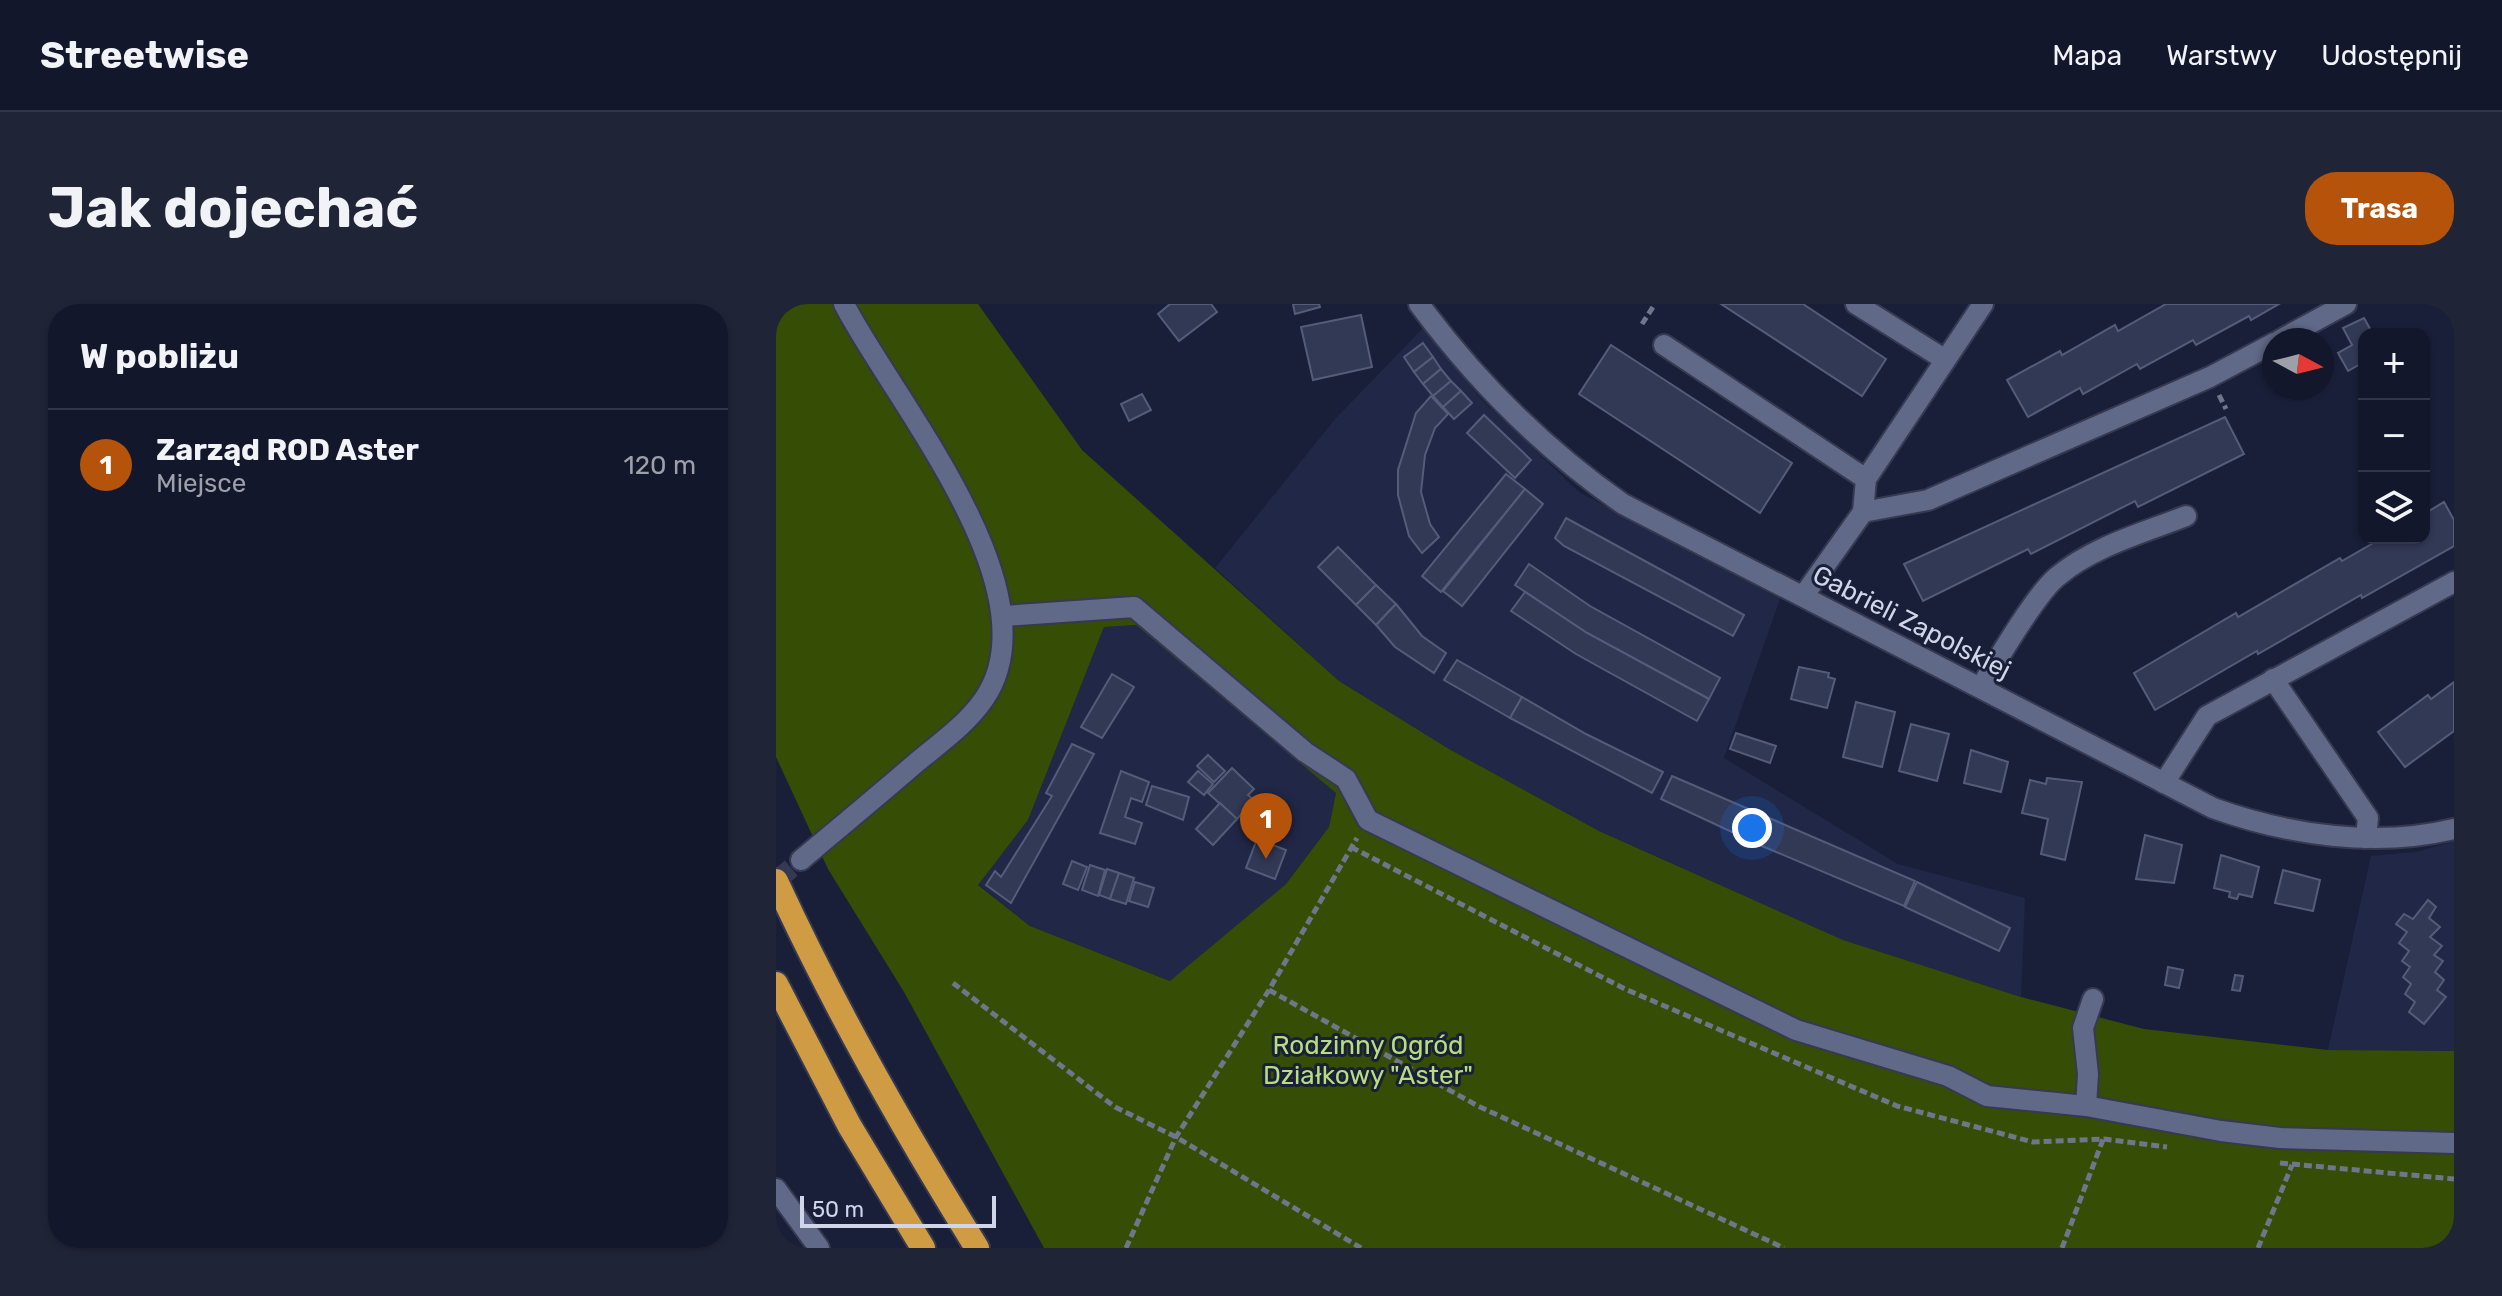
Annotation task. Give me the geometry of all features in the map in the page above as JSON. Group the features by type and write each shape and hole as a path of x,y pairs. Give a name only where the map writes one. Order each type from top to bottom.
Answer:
{"highway":[{"path":"776,881 893,1111 977,1248"},
{"path":"776,984 849,1125 923,1248"}],"street":[{"path":"801,860 958,727 985,698 1001,657 1003,616 992,578 964,507 940,459 844,304"},
{"name":"Gabrieli Zapolskiej","path":"1419,304 1479,379 1581,475 1654,521 1804,595 2164,783 2247,820 2366,838 2415,838 2454,829"},
{"path":"1856,304 1944,359"},
{"path":"1804,595 1863,512 1866,479 1983,304"},
{"path":"2302,328 2346,304"},
{"path":"1664,345 1866,479"},
{"path":"1863,512 1928,500 2210,377 2262,349"},
{"path":"1981,687 2054,578 2078,561 2186,516"},
{"path":"2164,783 2207,716 2454,582"},
{"path":"1003,616 1134,607 1305,752 1346,779 1368,820 1796,1030 1948,1076 1987,1096 2086,1106 2221,1131 2280,1138 2454,1143"},
{"path":"2273,679 2368,818 2366,838"},
{"path":"2086,1106 2088,1074 2083,1028 2093,999"},
{"path":"776,1189 819,1248"}],"path":[{"path":"1642,324 1655,304"},
{"path":"1126,1248 1176,1137 1269,990 1368,820"},
{"path":"953,983 1115,1107 1176,1137 1361,1248"},
{"path":"1269,990 1478,1106 1784,1248"},
{"path":"2062,1248 2104,1139 2111,1110"},
{"path":"2258,1248 2292,1165"},
{"path":"2450,1248 2454,1238"}],"shaded area":[{"path":"1423,328 1482,400 1579,492 1780,599 1724,758 1898,864 2025,898 2021,997 1843,940 1599,831 1449,749 1339,681 1215,568 1336,418"},
{"path":"1136,625 1336,792 1329,827 1286,884 1171,981 1030,926 978,884 1028,820 1104,627"},
{"path":"2454,841 2454,1051 2328,1050 2371,856 2416,852"}],"green space":[{"name":"Rodzinny Ogród Działkowy \"Aster\"","path":"776,304 978,304 1082,450 1339,681 1449,749 1599,831 1843,940 2021,997 2144,1029 2328,1050 2454,1051 2454,1248 1044,1248 904,992 828,869 776,757","holes":["1136,625 1336,793 1329,827 1286,884 1170,981 1030,926 978,885 1028,820 1104,627"]}],"building":[{"path":"1170,304 1211,304 1217,312 1179,341 1158,314"},
{"path":"1293,304 1319,304 1320,307 1295,314"},
{"path":"1721,304 1803,304 1886,359 1862,396"},
{"path":"2166,304 2279,304 2251,320 2249,316 2196,345 2193,340 2140,369 2137,364 2083,394 2080,388 2028,417 2007,380 2060,351 2062,355 2115,325 2118,331"},
{"path":"1361,315 1372,367 1313,380 1301,327"},
{"path":"2364,318 2370,328 2358,328 2358,365 2348,371 2338,353 2352,345 2343,328"},
{"path":"1423,343 1433,357 1414,372 1404,357"},
{"path":"1611,345 1792,463 1760,513 1579,394"},
{"path":"1433,357 1441,369 1423,384 1414,372"},
{"path":"1441,369 1451,381 1433,396 1423,384"},
{"path":"1451,381 1461,391 1443,407 1433,396"},
{"path":"1461,391 1472,403 1454,419 1443,407"},
{"path":"1142,394 1151,410 1129,421 1121,404"},
{"path":"1431,396 1448,414 1435,428 1425,455 1421,492 1430,524 1439,537 1422,553 1409,536 1398,495 1398,470 1416,413"},
{"path":"1484,415 1531,460 1515,478 1467,433"},
{"path":"2225,417 2244,454 2138,507 2135,501 2031,554 2028,549 1923,601 1904,564"},
{"path":"1506,474 1525,489 1441,592 1422,576"},
{"path":"1525,489 1543,504 1462,606 1443,591"},
{"path":"2444,502 2454,520 2454,546 2258,654 2257,651 2155,710 2134,673 2236,613 2238,617 2340,558 2342,561 2372,544 2430,544 2430,510"},
{"path":"1566,518 1744,615 1733,636 1564,546 1555,538"},
{"path":"1338,547 1376,585 1356,605 1318,567"},
{"path":"1529,564 1590,606 1720,678 1709,699 1587,633 1515,585"},
{"path":"1376,585 1396,604 1376,625 1356,605"},
{"path":"1525,592 1587,633 1709,699 1697,721 1576,654 1511,611"},
{"path":"1396,604 1422,636 1446,653 1434,673 1395,647 1376,625"},
{"path":"1457,660 1522,697 1510,718 1444,680"},
{"path":"1799,667 1829,673 1828,677 1835,679 1827,708 1791,699"},
{"path":"1112,674 1134,687 1102,738 1081,727"},
{"path":"2454,682 2454,731 2405,767 2378,732 2428,695 2431,699"},
{"path":"1522,697 1586,734 1663,772 1652,793 1510,718"},
{"path":"1856,702 1895,712 1882,767 1843,757"},
{"path":"1911,724 1949,734 1937,781 1899,771"},
{"path":"1736,733 1776,746 1770,763 1730,749"},
{"path":"1072,744 1094,754 1011,903 986,885 995,871 1001,877 1052,796 1046,793"},
{"path":"1971,750 2008,762 2001,792 1964,783"},
{"path":"1208,755 1225,771 1214,782 1197,766"},
{"path":"1232,768 1254,789 1248,795 1254,800 1237,819 1208,793"},
{"path":"1121,771 1149,782 1142,802 1131,798 1125,817 1142,823 1135,844 1100,833"},
{"path":"1198,771 1213,784 1204,795 1188,782"},
{"path":"1672,776 1915,881 1904,906 1661,799"},
{"path":"2047,778 2082,782 2065,860 2041,854 2048,819 2022,813 2030,780 2046,784"},
{"path":"1152,786 1189,797 1183,820 1146,805"},
{"path":"1220,803 1237,819 1213,845 1196,829"},
{"path":"2145,835 2182,845 2174,883 2136,879"},
{"path":"1257,839 1286,850 1275,879 1246,868"},
{"path":"2221,855 2259,867 2252,897 2239,894 2237,899 2229,897 2230,892 2214,888"},
{"path":"1072,861 1087,867 1078,890 1063,884"},
{"path":"1090,865 1105,870 1098,896 1082,890"},
{"path":"1107,869 1119,873 1110,899 1099,895"},
{"path":"2283,870 2320,880 2313,911 2275,903"},
{"path":"1119,873 1134,878 1126,904 1110,899"},
{"path":"1135,882 1154,888 1148,907 1129,901"},
{"path":"1917,882 2010,928 1999,951 1905,907"},
{"path":"2428,900 2436,907 2429,918 2440,927 2430,937 2442,946 2434,955 2443,961 2435,972 2444,980 2437,990 2446,997 2424,1024 2409,1012 2415,1002 2405,994 2411,984 2403,977 2410,967 2402,961 2409,951 2399,943 2407,932 2396,924 2404,914 2413,919"},
{"path":"2168,967 2183,970 2179,988 2165,985"},
{"path":"2235,975 2243,976 2240,991 2232,990"}],"tunnel":[{"path":"776,881 801,860"}],"place":[{"name":"Zarząd ROD Aster","path":"1266,859"}]}
